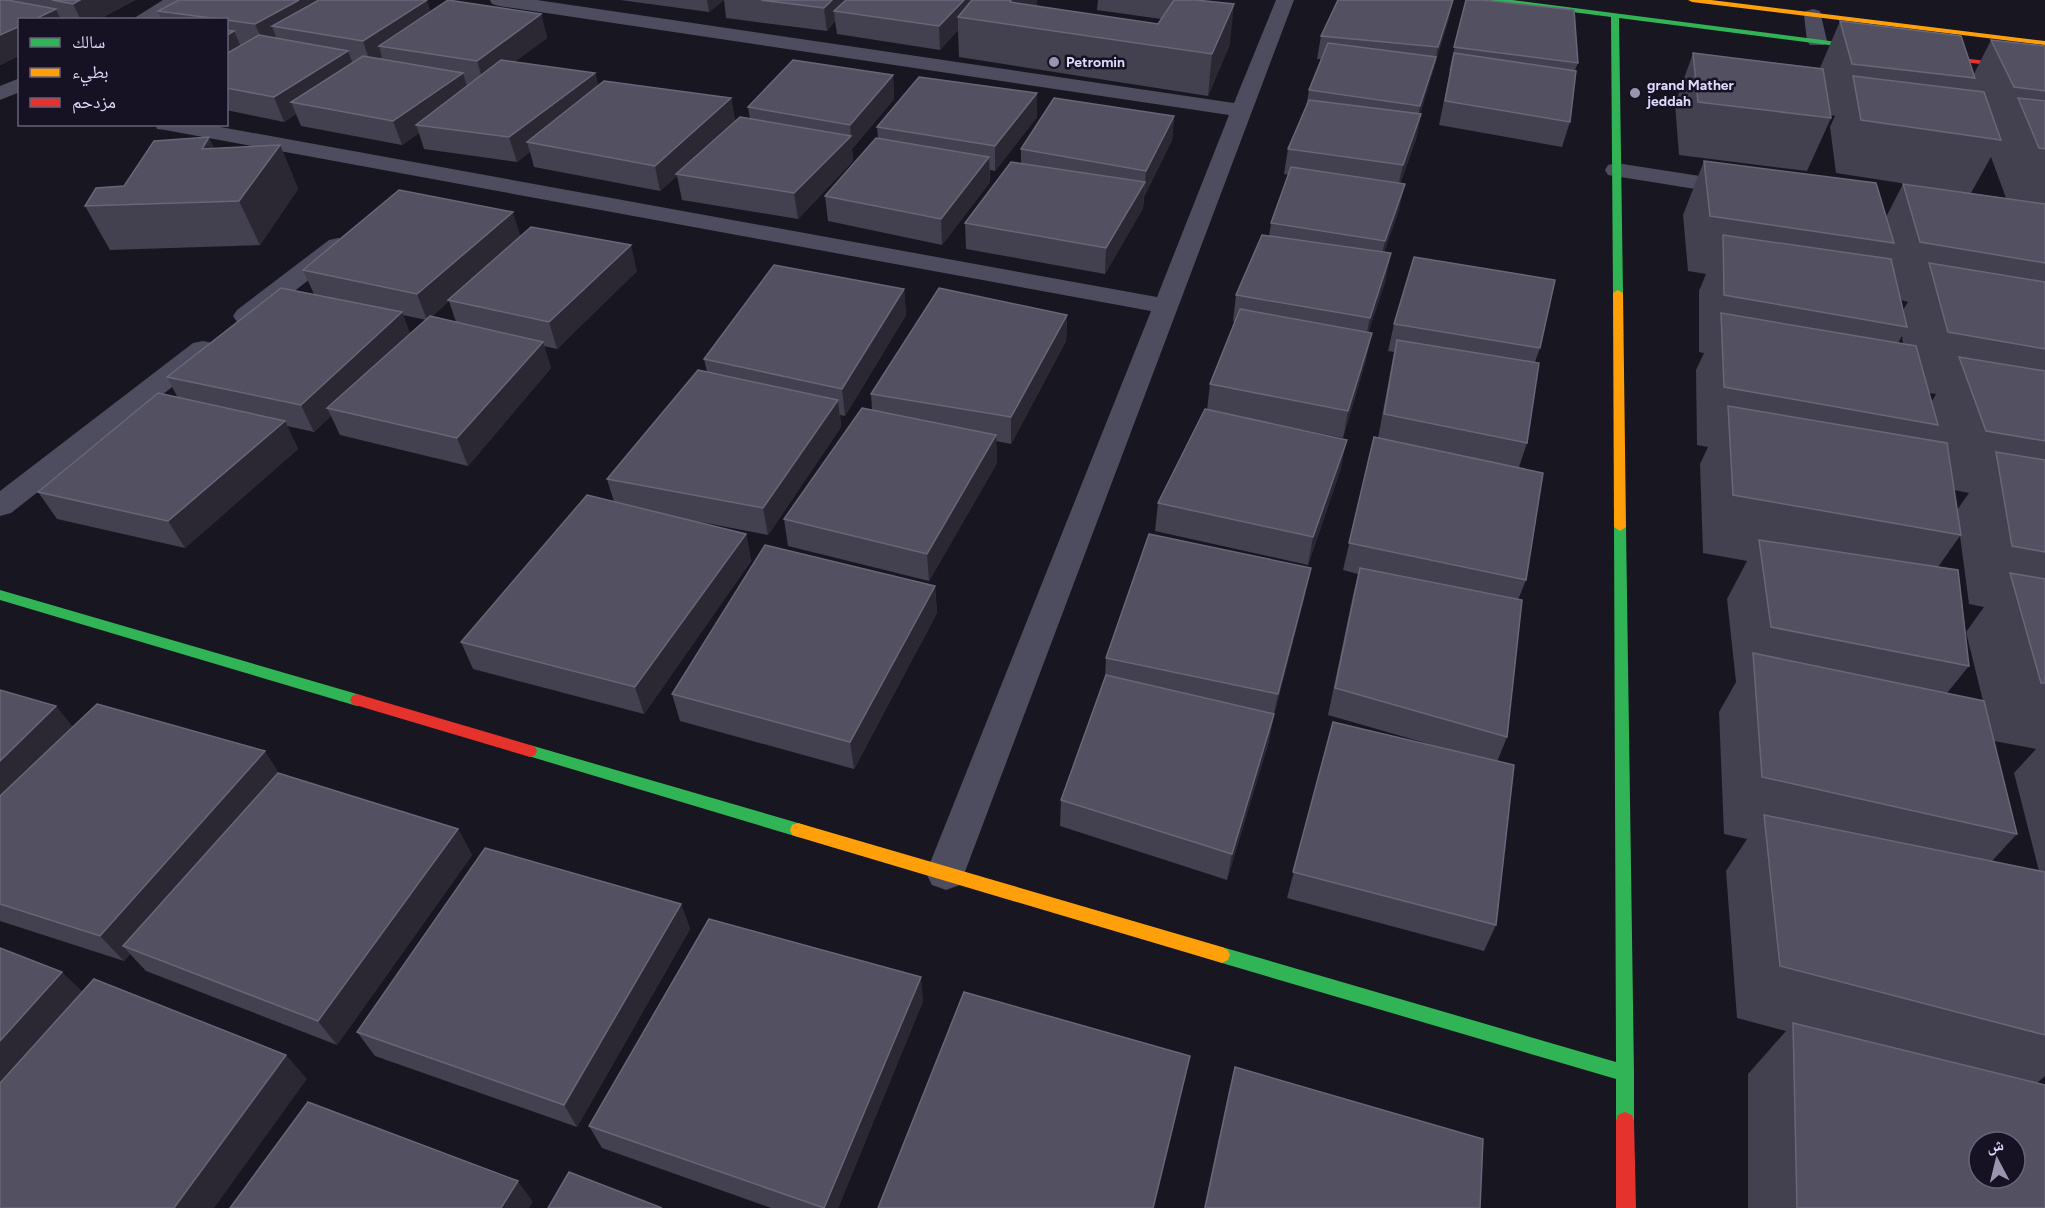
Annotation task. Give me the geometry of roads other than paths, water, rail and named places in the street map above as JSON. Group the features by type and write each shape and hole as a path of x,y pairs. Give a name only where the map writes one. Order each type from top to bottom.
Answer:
{"street":[{"path":"144,18 177,0"},
{"path":"499,0 1242,111"},
{"path":"946,873 1285,0"},
{"path":"1494,0 1886,50"},
{"path":"1692,0 2045,43"},
{"path":"1615,15 1626,1208"},
{"path":"1813,15 1817,41"},
{"path":"1908,53 2045,70"},
{"path":"0,95 18,85"},
{"path":"0,95 18,98"},
{"path":"176,126 1166,306"},
{"path":"1616,170 1755,191"},
{"path":"403,194 431,173"},
{"path":"0,506 356,231"},
{"path":"0,595 1625,1073"}],"place":[{"name":"Petromin","path":"1054,62"},
{"name":"grand Mather jeddah","path":"1635,93"}]}
